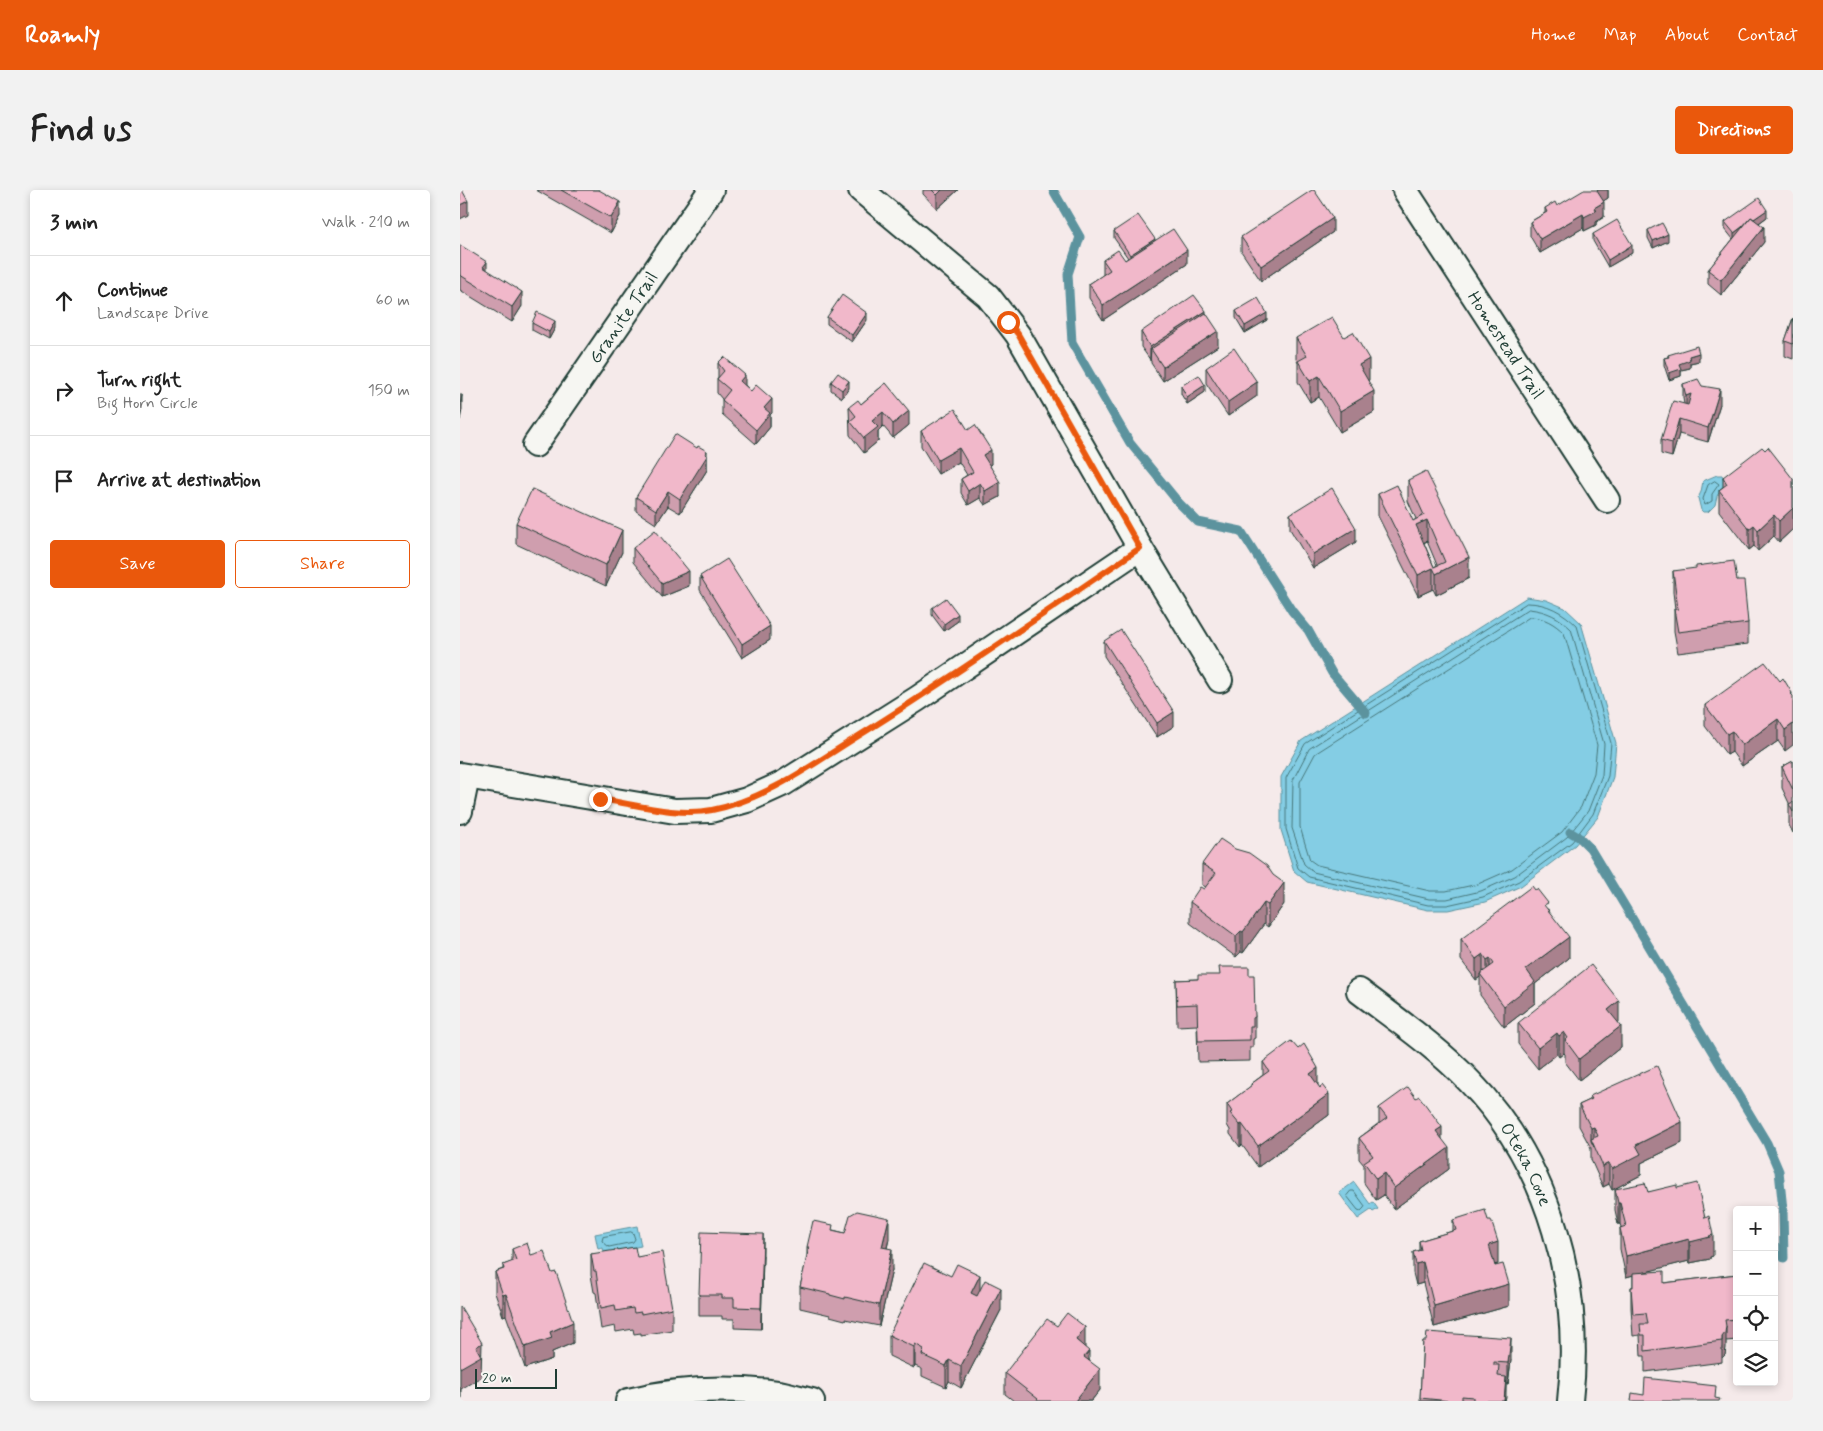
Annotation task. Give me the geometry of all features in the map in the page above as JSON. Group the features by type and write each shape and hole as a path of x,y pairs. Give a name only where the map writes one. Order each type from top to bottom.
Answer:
{"street":[{"name":"Granite Trail","path":"534,445 711,190"},
{"path":"861,190 878,202 988,296 1018,334 1140,548 1220,680"},
{"name":"Homestead Trail","path":"1405,190 1607,500"},
{"path":"460,811 464,776 675,811 711,810 747,800 784,783 917,699 1140,548"},
{"name":"Oteka Cove","path":"1359,991 1440,1052 1497,1113 1518,1145 1551,1219 1563,1257 1570,1294 1573,1344 1570,1401"},
{"path":"628,1401 665,1393 715,1389 772,1392 812,1401"}],"water":[{"path":"1717,475 1722,475 1725,484 1717,496 1715,505 1708,512 1703,512 1698,498 1703,481"},
{"path":"1527,597 1546,600 1565,608 1581,623 1616,743 1613,777 1598,817 1575,845 1521,886 1485,902 1448,910 1428,910 1307,882 1294,871 1281,830 1281,777 1301,741"},
{"path":"1354,1182 1370,1204 1373,1202 1378,1209 1373,1212 1371,1210 1358,1219 1339,1193"},
{"path":"637,1226 641,1246 604,1253 603,1248 598,1249 595,1234"}],"building":[{"path":"460,190 462,190 468,201 460,205"},
{"path":"561,190 599,190 620,202 611,218"},
{"path":"932,190 942,190 937,195"},
{"path":"1314,190 1333,218 1261,266 1241,237"},
{"path":"1584,190 1598,190 1604,202 1594,208 1596,211 1584,217 1583,214 1540,239 1530,222 1547,212 1545,208 1555,202 1557,206"},
{"path":"1759,198 1767,210 1754,219 1751,217 1734,233 1725,222"},
{"path":"1138,215 1155,239 1130,255 1114,231"},
{"path":"1751,217 1764,227 1721,280 1708,270"},
{"path":"1617,220 1632,245 1608,260 1593,234"},
{"path":"1662,223 1668,234 1653,241 1648,230"},
{"path":"1173,229 1187,250 1103,305 1089,284 1110,270 1103,260 1118,250 1125,260"},
{"path":"460,245 487,262 483,267 522,292 512,307 460,275"},
{"path":"842,295 867,313 852,335 827,317"},
{"path":"1194,295 1206,311 1150,347 1141,332"},
{"path":"1258,298 1267,313 1245,326 1236,311"},
{"path":"537,312 555,321 549,332 532,323"},
{"path":"1206,313 1218,331 1163,367 1151,349"},
{"path":"1332,317 1344,337 1353,332 1369,359 1359,365 1374,391 1340,411 1319,376 1310,381 1298,361 1307,356 1296,338"},
{"path":"1793,318 1793,344 1785,341"},
{"path":"1697,346 1699,353 1689,356 1690,360 1679,364 1681,369 1669,373 1664,358"},
{"path":"1234,348 1257,382 1228,402 1206,368"},
{"path":"724,357 745,375 740,381 751,391 756,385 772,399 764,408 770,413 756,430 722,400 730,390 717,379 724,371 718,363"},
{"path":"838,373 849,381 842,390 831,382"},
{"path":"1199,375 1205,385 1187,397 1181,386"},
{"path":"1698,379 1702,386 1720,389 1708,428 1679,419 1672,443 1661,440 1673,401 1688,405 1691,394 1686,396 1683,384"},
{"path":"886,383 909,411 893,424 883,412 872,421 878,427 864,438 850,421 856,416 849,407 858,400 861,404"},
{"path":"955,409 968,430 975,425 991,450 983,455 1000,482 985,491 980,483 968,491 961,479 973,472 959,448 938,460 921,431"},
{"path":"675,434 697,448 698,446 707,451 705,454 707,456 680,499 668,491 656,510 636,497"},
{"path":"1762,447 1765,450 1768,447 1793,479 1793,508 1779,521 1774,515 1758,530 1754,525 1749,529 1719,490 1727,484 1723,477"},
{"path":"1426,471 1469,557 1436,574 1433,568 1418,575 1378,494 1397,485 1413,521 1424,515 1408,480","holes":["1427,520 1445,562 1434,567 1416,525"]},
{"path":"1332,488 1356,528 1313,554 1290,514"},
{"path":"532,489 622,530 606,565 516,523"},
{"path":"655,530 689,571 662,583 633,548"},
{"path":"727,559 770,626 742,644 700,576"},
{"path":"1734,561 1737,581 1744,581 1748,623 1678,632 1674,609 1678,609 1673,571"},
{"path":"946,598 958,614 944,624 932,608"},
{"path":"1121,630 1174,712 1157,723 1104,641"},
{"path":"1765,662 1780,681 1783,678 1792,693 1793,724 1785,730 1778,719 1742,745 1732,731 1727,734 1705,705"},
{"path":"1793,761 1793,790 1782,767"},
{"path":"1793,802 1793,812 1789,804"},
{"path":"1220,839 1235,849 1249,853 1267,866 1273,875 1284,883 1268,905 1264,903 1243,932 1241,931 1236,936 1190,902 1200,887 1204,889 1216,873 1202,864"},
{"path":"1532,886 1535,890 1537,889 1548,903 1544,905 1569,937 1526,969 1535,982 1504,1006 1480,974 1494,964 1490,958 1487,960 1483,954 1476,959 1461,939"},
{"path":"1591,965 1619,1001 1608,1010 1621,1026 1579,1059 1565,1040 1568,1038 1564,1032 1559,1036 1557,1033 1538,1048 1518,1023"},
{"path":"1219,967 1249,967 1249,975 1254,975 1255,1017 1253,1018 1253,1026 1250,1026 1250,1040 1198,1041 1197,1004 1177,1005 1176,980 1198,979 1198,975 1220,975"},
{"path":"1291,1041 1298,1049 1304,1044 1318,1068 1310,1074 1320,1088 1322,1085 1329,1094 1258,1146 1242,1124 1240,1125 1230,1113 1232,1112 1227,1104 1269,1071 1263,1062"},
{"path":"1657,1066 1682,1122 1636,1145 1641,1154 1612,1169 1609,1163 1603,1166 1591,1139 1598,1136 1594,1127 1591,1128 1579,1105 1592,1099 1590,1096"},
{"path":"1408,1087 1416,1098 1419,1096 1442,1127 1436,1131 1449,1148 1394,1188 1384,1173 1376,1179 1364,1162 1373,1156 1359,1138 1387,1118 1379,1108"},
{"path":"1645,1183 1648,1192 1677,1185 1677,1188 1697,1183 1705,1218 1709,1216 1713,1235 1690,1242 1689,1239 1626,1256 1620,1228 1626,1226 1615,1189"},
{"path":"1485,1210 1488,1220 1491,1220 1498,1242 1489,1245 1495,1266 1503,1264 1509,1284 1434,1306 1423,1262 1416,1264 1413,1252 1421,1250 1419,1241 1456,1230 1453,1220"},
{"path":"857,1211 889,1218 882,1247 892,1249 879,1305 845,1297 845,1299 800,1287 813,1221 833,1225 832,1230 845,1233 850,1215"},
{"path":"701,1232 763,1234 761,1308 734,1307 734,1298 722,1298 722,1295 699,1295"},
{"path":"527,1243 531,1255 544,1251 552,1273 556,1272 573,1322 550,1332 552,1338 525,1347 506,1294 503,1295 495,1272 504,1269 503,1265 516,1260 512,1249"},
{"path":"635,1247 637,1257 662,1252 672,1308 641,1314 641,1312 634,1313 633,1308 616,1311 615,1305 601,1308 596,1271 594,1271 591,1254"},
{"path":"924,1263 951,1276 957,1264 980,1275 971,1293 977,1296 985,1280 1001,1288 961,1366 949,1360 946,1366 922,1355 924,1349 915,1344 914,1347 889,1335"},
{"path":"1664,1271 1664,1283 1733,1274 1733,1319 1725,1320 1725,1333 1722,1341 1645,1351 1645,1335 1641,1335 1640,1324 1648,1324 1646,1313 1633,1314 1631,1287 1633,1287 1633,1273"},
{"path":"460,1306 482,1343 476,1347 481,1356 460,1368"},
{"path":"1067,1313 1085,1327 1076,1340 1089,1351 1084,1357 1100,1369 1075,1401 1036,1401 1038,1399 1005,1373 1047,1319 1057,1326"},
{"path":"1427,1332 1511,1338 1508,1363 1494,1362 1494,1365 1499,1365 1498,1376 1506,1377 1504,1401 1473,1401 1473,1397 1462,1396 1462,1401 1420,1398 1423,1341 1426,1341"},
{"path":"1645,1378 1716,1386 1715,1398 1720,1399 1719,1401 1631,1401 1632,1393 1644,1395"}],"waterway":[{"path":"1053,190 1080,237 1068,274 1072,343 1130,443 1179,503 1198,522 1241,531 1292,611 1308,630 1332,673 1366,713"},
{"path":"1570,832 1580,838 1590,848 1767,1143 1779,1171 1783,1210 1784,1258"}],"route":[{"path":"600,799 675,811 711,810 747,800 784,783 917,699 1140,548 1018,334 1008,322"}]}
